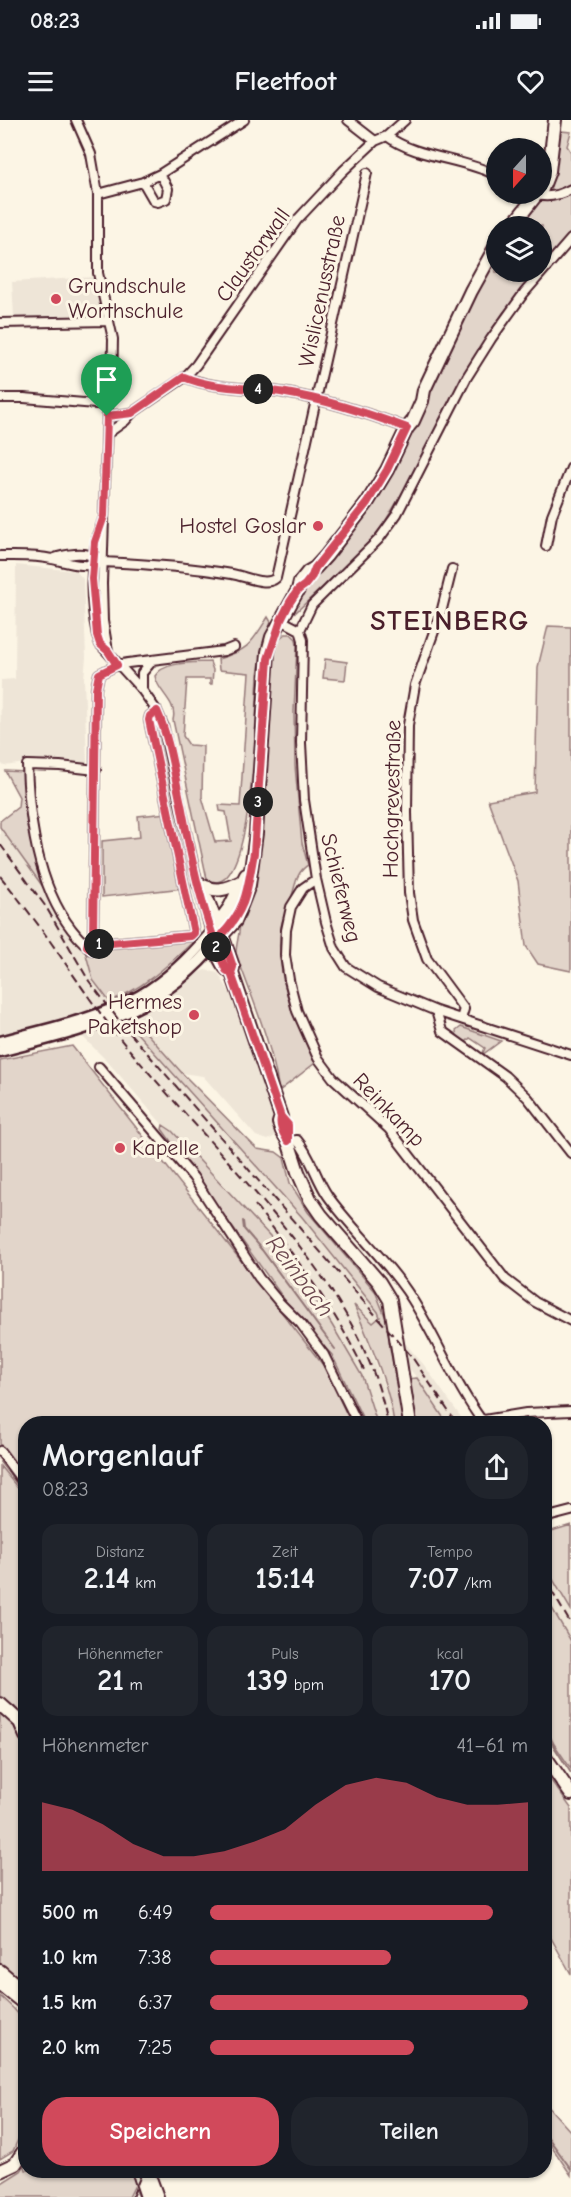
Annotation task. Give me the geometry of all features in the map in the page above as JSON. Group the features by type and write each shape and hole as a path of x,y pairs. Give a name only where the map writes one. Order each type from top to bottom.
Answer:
{"main road":[{"path":"552,140 555,120"},
{"path":"0,1042 47,1030 128,1003 161,982 235,921 249,885 255,843 268,659 281,620 298,590 305,585 315,568 367,503 387,470 407,428 408,418 417,398 424,390 486,264"},
{"path":"0,1051 71,1032 132,1011 167,990 200,961 217,934 251,866"},
{"path":"199,884 220,891 243,881"},
{"path":"217,934 233,967 231,973 281,1117 288,1125 288,1141 310,1199 379,1282 390,1300 409,1416"},
{"path":"0,1704 18,1720"},
{"path":"552,1767 571,1794"},
{"path":"0,1971 18,1993"},
{"path":"0,1983 18,1997"},
{"path":"0,2170 15,2164 18,2160"},
{"path":"141,2178 147,2197"},
{"path":"150,2178 157,2197"}],"street":[{"path":"76,120 91,154 98,194 98,273 113,339 112,371 105,396 108,405 103,621 108,651"},
{"path":"98,194 143,182 160,174 244,120"},
{"path":"348,120 375,141"},
{"name":"Claustorwall","path":"107,434 132,413 184,377 207,350 297,220 375,141 387,136 405,120"},
{"path":"387,136 400,145 486,171"},
{"name":"Wislicenusstraße","path":"103,562 234,574 266,582 276,578 367,173"},
{"path":"143,182 152,199 162,201 166,199 169,192 160,174"},
{"path":"552,196 571,189"},
{"path":"281,620 300,630 312,605 379,539 397,514 467,377 491,339 524,293 571,239"},
{"path":"0,323 109,321"},
{"path":"184,377 198,383 317,399 347,406 407,428"},
{"path":"0,398 108,405"},
{"name":"Claustorwall","path":"107,416 132,413"},
{"path":"546,546 552,515 571,468"},
{"path":"104,516 96,538 92,566 95,627 100,644 142,690 157,711 163,725 190,852 199,884 210,901 217,934"},
{"path":"52,559 64,554 93,555 103,562"},
{"path":"0,556 52,559 63,563 92,566 103,562"},
{"name":"Hochgrevestraße","path":"452,569 442,609 415,685 408,725 407,813 409,893 413,920 427,959 464,1009 461,1019"},
{"name":"Schieferweg","path":"300,630 303,640 301,743 303,792 316,879 334,948 346,967 378,987 436,1011 571,1054"},
{"path":"93,942 97,682 99,674 117,665 224,651 234,647"},
{"path":"142,690 142,673 153,660"},
{"path":"96,770 27,765 32,828 44,873 56,904 68,926 78,938 93,942 156,940 191,936 194,933 149,720 150,716 157,711"},
{"name":"Reinkamp","path":"316,879 303,888 291,907 286,930 285,955 297,1011 318,1058 333,1078 389,1129 505,1279 535,1302 571,1321"},
{"path":"436,1011 442,1031 505,1076 520,1090 547,1120 571,1153"},
{"path":"99,1066 193,1177 259,1278 301,1324 324,1355 354,1416"},
{"path":"288,1141 297,1140 302,1145 318,1181 330,1199 396,1275 479,1416"},
{"path":"508,1416 571,1411"},
{"path":"0,1451 18,1475"},
{"path":"552,1516 571,1511"}],"shaded area":[{"path":"561,131 571,132 567,146 571,152 571,184 554,193 552,193 552,168"},
{"path":"571,194 571,234 552,256 552,216 526,216 536,204 552,204 552,200"},
{"path":"486,275 486,282 529,282 503,313 473,360 406,487 383,525 367,545 296,612 294,609 305,590 347,535 411,430"},
{"name":"Grundschule Worthschule","path":"94,277 102,316 14,317 12,282"},
{"path":"16,565 76,571 83,579 87,765 25,763 4,766 0,762 1,680 15,679"},
{"path":"268,617 271,622 258,675 254,758 244,834 235,863 223,880 207,879 173,720 173,708 159,687 155,676 159,671 172,665 210,662 213,670 212,684 210,684 210,679 187,679 183,736 189,745 203,746 202,797 215,842 231,841 226,812 220,811 219,805 240,806 249,673 219,670 218,659 248,645"},
{"path":"548,626 571,627 571,971 538,964 526,946 518,881 488,800 535,792 538,667"},
{"path":"285,634 291,634 296,639 297,646 294,712 295,766 302,843 308,865 298,877 282,922 281,962 288,997 315,1063 279,1091 267,1038 236,953 272,662 277,643"},
{"path":"325,659 347,662 345,680 323,678"},
{"path":"5,771 26,772 36,853 46,891 0,827 0,821 18,807 19,797"},
{"path":"167,813 183,888 102,897 102,841 140,837 138,816"},
{"path":"0,827 46,891 64,925 84,947 93,980 109,1001 302,1217 424,1365 460,1416 442,1416 417,1378 355,1306 393,1411 393,1416 375,1416 362,1376 332,1325 172,1131 163,1125 108,1062 84,1038 59,1021 0,1039"},
{"path":"196,939 144,983 109,1001 93,980 84,947"},
{"path":"205,970 218,973 235,1001 275,1125 275,1136 268,1140 256,1136 203,1076 182,1073 134,1019 168,998 198,973"},
{"path":"134,1019 182,1073 257,1149 276,1152 284,1158 290,1183 308,1212 375,1291 387,1321 403,1416 393,1416 383,1378 354,1305 373,1323 380,1317 378,1312 302,1217 127,1022"},
{"path":"461,1027 501,1041 482,1055 485,1048 470,1038 465,1043 457,1037 456,1031"},
{"path":"72,1046 323,1365 348,1416 18,1416 18,1468 0,1444 0,1060"},
{"path":"163,1125 172,1131 283,1250 362,1376 375,1416 362,1416 332,1355 302,1324 162,1129"},
{"path":"417,1378 442,1416 415,1416 406,1379"},
{"path":"0,1466 18,1488 18,1711 0,1697"},
{"path":"571,1525 571,1610 552,1578 552,1531"},
{"path":"552,1578 571,1610 571,1641 552,1609"},
{"path":"552,1608 571,1641 571,1769 552,1740"},
{"path":"0,1710 18,1732 18,1979 0,1965"},
{"path":"552,1782 571,1808 571,1974 552,1940"},
{"path":"0,1996 18,2014 18,2140 13,2151 0,2159"},
{"path":"552,2111 571,2132 571,2175 552,2147"},
{"path":"18,2173 18,2178 135,2178 143,2197 139,2197 134,2187 129,2197 0,2197 0,2184"}],"waterway":[{"name":"Reinbach","path":"243,1221 244,1229 335,1349"},
{"path":"0,1462 18,1486"},
{"path":"552,1743 571,1773"},
{"path":"552,2143 571,2169"}],"railway":[{"path":"0,844 46,907 89,981 121,1023 412,1357 452,1416"},
{"path":"0,876 40,927 117,1035 275,1216 317,1270 336,1298 368,1358 386,1416"},
{"path":"255,1205 329,1306 365,1372"},
{"path":"552,1592 571,1624"},
{"path":"132,2197 140,2178"}],"place":[{"name":"Grundschule Worthschule","path":"56,299"},
{"name":"Hostel Goslar","path":"318,526"},
{"name":"Hermes Paketshop","path":"194,1015"},
{"name":"Kapelle","path":"120,1148"}],"district":[{"name":"STEINBERG","path":"450,621"}],"route":[{"path":"107,416 104,516 95,542 92,579 97,635 100,644 108,651 117,665 99,674 96,689 93,938 90,938 87,946 95,950 99,944 191,936 194,933 149,720 150,716 157,711 171,755 190,852 206,915 215,944 226,970 231,973 246,1012 270,1082 281,1117 279,1123 288,1141 288,1125 281,1117 231,973 233,967 222,935 235,921 249,885 254,853 268,659 281,620 290,602 367,503 387,470 407,428 347,406 317,399 198,383 184,377 132,413 107,416"}]}
